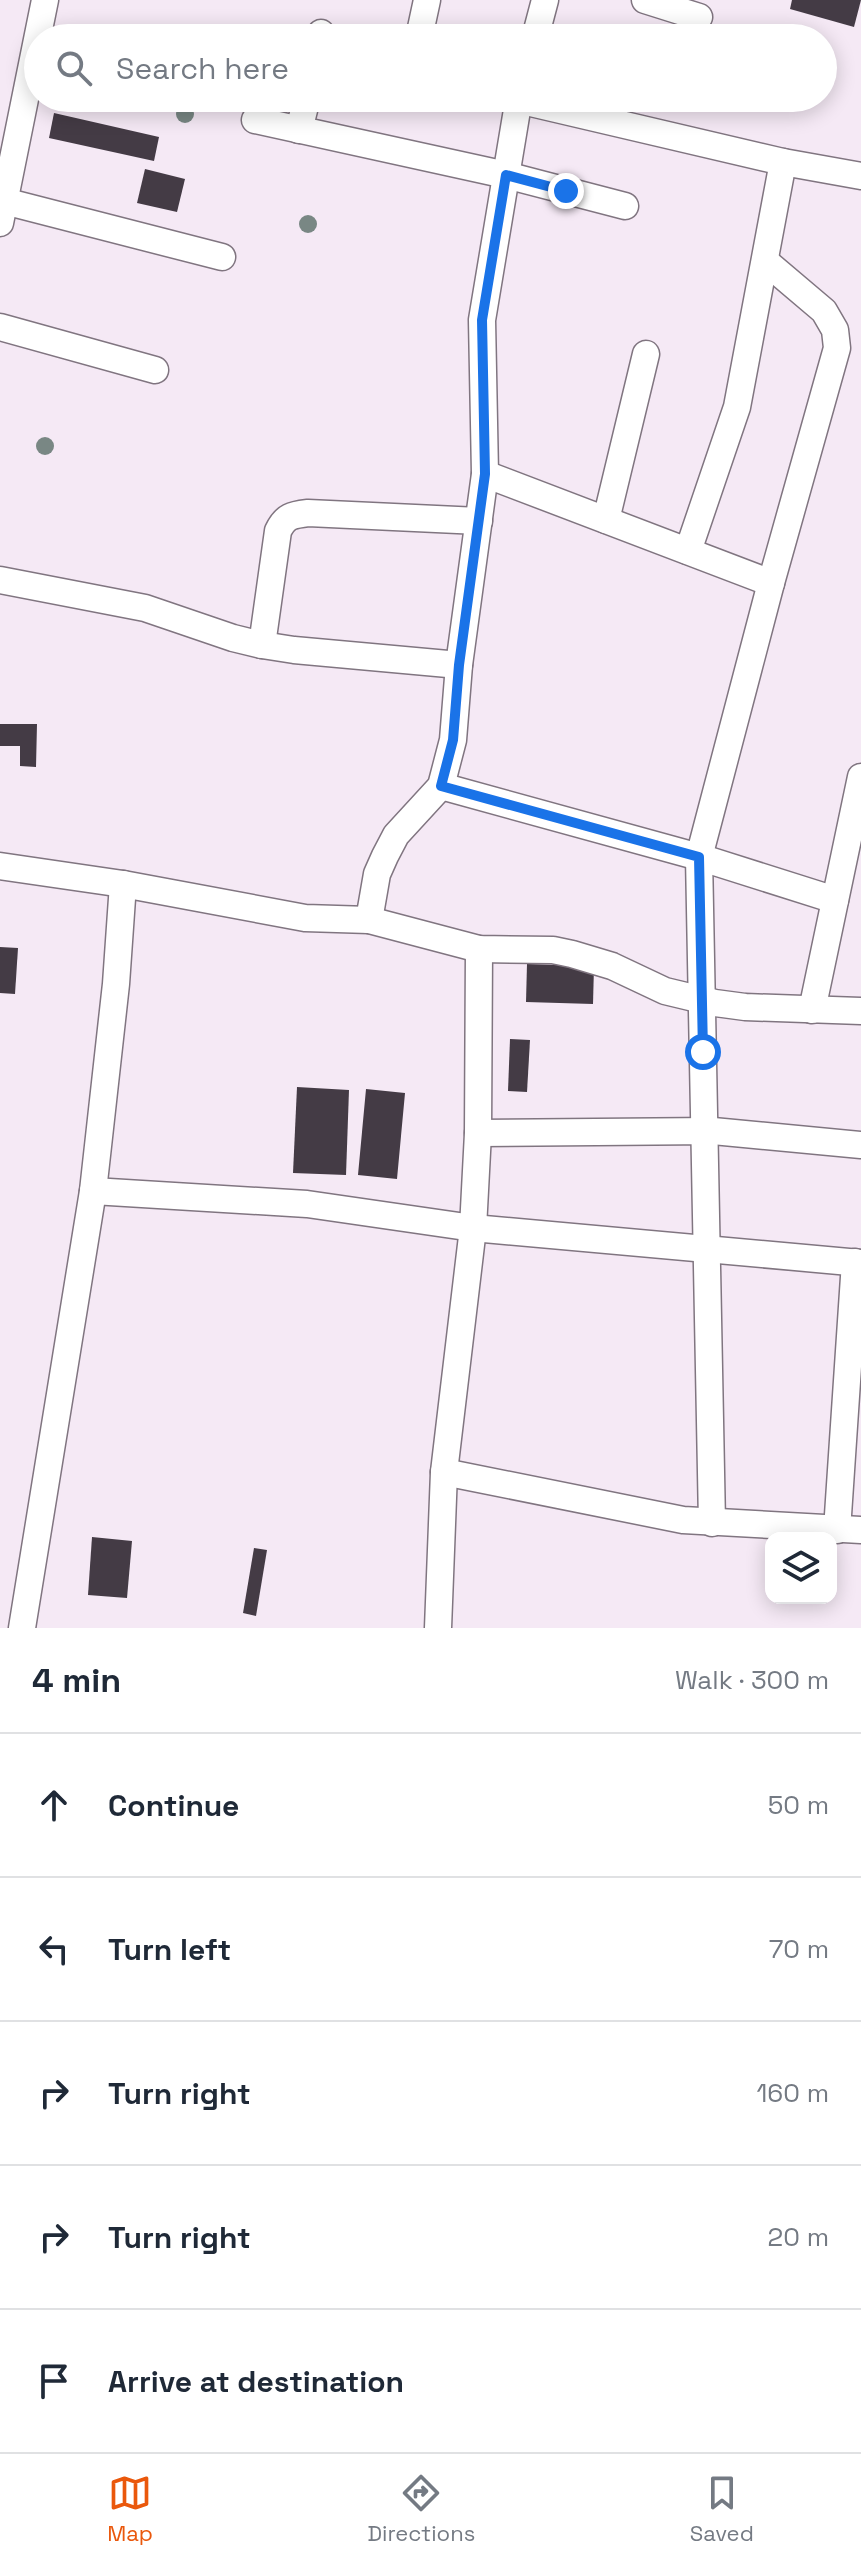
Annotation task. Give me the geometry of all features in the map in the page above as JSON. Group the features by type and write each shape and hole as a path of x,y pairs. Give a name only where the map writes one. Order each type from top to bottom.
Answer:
{"street":[{"path":"39,24 45,0"},
{"path":"422,24 427,0"},
{"path":"539,24 545,0"},
{"path":"645,0 699,17"},
{"path":"24,87 6,161 2,212 222,257"},
{"path":"299,130 304,112"},
{"path":"369,920 377,874 385,856 396,835 441,786 453,740 459,665 485,474 482,320 517,112"},
{"path":"573,112 783,162 861,176"},
{"path":"255,120 506,175 625,206"},
{"path":"688,551 737,407 783,162"},
{"path":"712,1523 699,857 837,348 835,330 824,311 765,261"},
{"path":"0,327 155,370"},
{"path":"606,520 646,354"},
{"path":"485,474 771,583"},
{"path":"262,645 278,531 283,520 290,515 308,513 479,521"},
{"path":"0,580 145,608 262,645 459,665"},
{"path":"812,1010 861,777"},
{"path":"441,786 699,857 835,900"},
{"path":"0,866 123,884 305,918 369,920 479,949 553,950 612,966 665,991 702,1000 745,1007 861,1011"},
{"path":"22,1628 93,1191 116,984 123,884"},
{"path":"438,1628 444,1472 473,1228 478,1133 479,949"},
{"path":"478,1133 704,1131 861,1145"},
{"path":"93,1191 307,1204 473,1228 858,1262 849,1530 712,1523 656,1516 444,1472"}],"building":[{"path":"792,0 861,0 854,27 790,9"},
{"path":"54,113 159,137 154,161 49,138"},
{"path":"145,169 185,179 177,212 137,203"},
{"path":"0,724 37,724 36,767 20,766 20,746 0,746"},
{"path":"0,947 18,948 15,994 0,993"},
{"path":"527,964 594,966 593,1004 526,1002"},
{"path":"510,1039 530,1040 527,1092 508,1091"},
{"path":"297,1087 349,1090 346,1175 293,1173"},
{"path":"366,1089 405,1093 397,1179 358,1175"},
{"path":"92,1537 132,1541 127,1598 88,1595"},
{"path":"254,1548 267,1550 256,1616 243,1613"}],"route":[{"path":"566,191 506,175 482,320 485,474 459,665 453,740 441,786 699,857 703,1052"}]}
